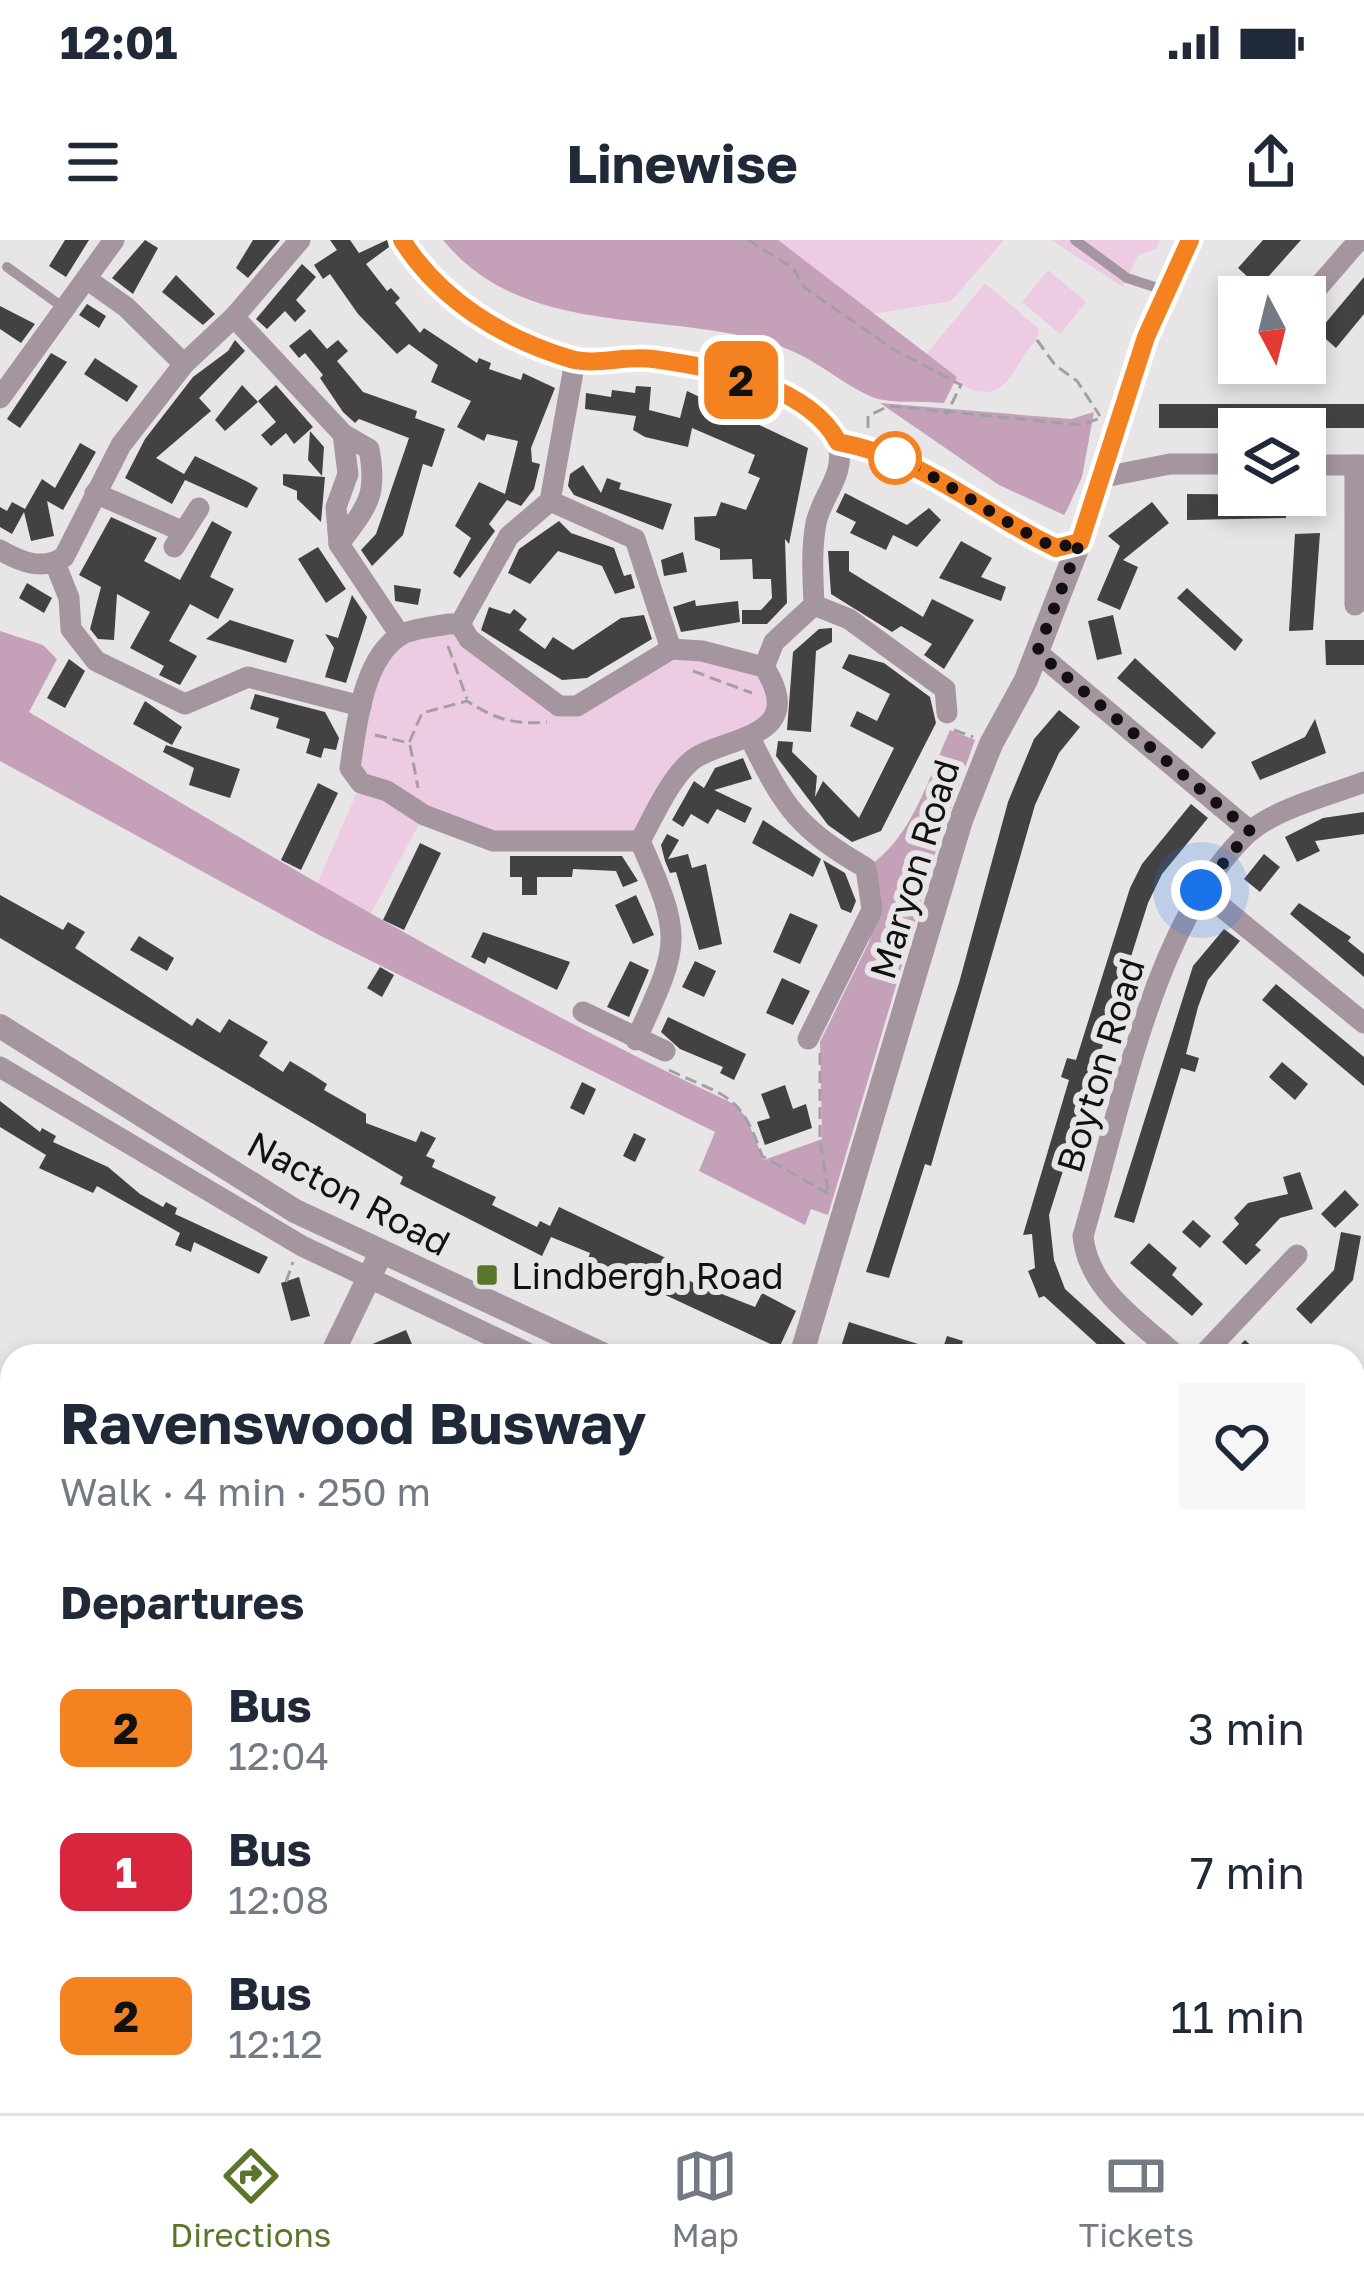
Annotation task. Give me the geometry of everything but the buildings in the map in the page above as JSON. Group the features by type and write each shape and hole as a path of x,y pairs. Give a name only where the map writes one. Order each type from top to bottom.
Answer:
{"street":[{"path":"0,398 114,240"},
{"path":"0,550 28,563 55,563 71,547 121,445 184,364 234,317 300,240"},
{"path":"402,240 418,265 476,318 575,361 650,358 733,377 800,400 826,418 838,442 840,464 817,519 814,605 774,642 764,667 775,692 773,713 751,740 711,748 690,762 640,841"},
{"name":"Maryon Road","path":"804,1344 840,1195 961,820 991,744 1037,652 1080,542 1100,478 1109,419 1190,240"},
{"path":"1326,278 1358,240"},
{"path":"88,280 126,308 184,364"},
{"path":"234,317 343,434 369,449 375,482 370,502 339,544 394,628"},
{"path":"454,624 509,536 550,501 551,471 575,361"},
{"path":"838,442 935,474 986,510 1056,548 1080,542"},
{"path":"1100,478 1170,464 1218,464"},
{"path":"1326,465 1359,465 1355,605"},
{"path":"95,493 179,540 199,508"},
{"path":"550,501 635,539 671,649"},
{"path":"55,563 64,580 71,629 79,644 95,661 168,700 201,700 248,677 361,706"},
{"path":"814,605 849,619 945,689 947,713"},
{"path":"394,628 454,624 559,706 578,706 671,649 702,651 764,667"},
{"path":"394,628 361,706 350,769 361,782 387,791 424,815 493,841 640,841"},
{"path":"1037,652 1250,831"},
{"path":"751,740 771,786 799,822 866,868 872,910 808,1039"},
{"name":"Boyton Road","path":"1164,1344 1101,1286 1086,1263 1083,1236 1173,935 1201,890 1250,831 1364,782"},
{"path":"636,1040 673,959 671,915 640,841"},
{"path":"1201,890 1364,1023"},
{"path":"583,1012 665,1051"},
{"name":"Nacton Road","path":"0,1025 295,1210 380,1255 579,1344"},
{"name":"Nacton Road","path":"0,1067 368,1280 508,1344"},
{"path":"54,1100 69,1072"},
{"path":"337,1344 380,1255"},
{"path":"1213,1344 1297,1256"}],"lane":[{"path":"1075,240 1127,278 1164,290"},
{"path":"7,267 64,308"}],"path":[{"path":"748,240 794,268 805,288 876,338 961,385 946,415"},
{"path":"868,416 889,406 1082,425 1109,419 1037,340"},
{"path":"454,624 446,643 467,700"},
{"path":"947,713 955,715 951,729 991,744"},
{"path":"409,743 424,815"},
{"path":"808,1039 820,1047 820,1138 840,1195"},
{"path":"665,1051 669,1070 732,1100 748,1113 762,1156 840,1195"}],"shaded area":[{"path":"443,240 778,240 957,377 944,403 879,399 767,342 725,332 594,316 512,293 475,271"},
{"path":"772,240 1004,240 951,301 866,315"},
{"path":"1051,240 1160,240 1156,249 1138,255 1123,287"},
{"path":"1048,270 1086,302 1060,334 1022,302"},
{"path":"985,283 1039,329 1037,340 1007,381 982,392 950,378 924,357"},
{"path":"880,403 1071,419 1094,412 1082,477 1067,510 1064,515 999,485"},
{"path":"448,624 559,706 671,649 764,667 773,713 711,748 640,841 493,841 424,815 369,917 317,884 361,783 356,731 400,635"},
{"path":"0,631 43,645 57,659 29,712 466,967 734,1104 746,1117 764,1160 822,1139 820,1042 869,942 877,912 873,863 910,819 950,730 975,740 938,844 828,1215 811,1209 805,1225 699,1171 715,1132 319,935 0,761"}],"bus line":[{"name":"2","path":"402,240 418,265 476,318 575,361 650,358 733,377 800,400 826,418 838,442 935,474 986,510 1056,548 1080,542 1146,337 1190,240"}],"place":[{"name":"Lindbergh Road","path":"487,1275"}],"route":[{"path":"895,458 935,474 1036,539 1056,548 1080,542 1037,652 1250,831 1201,890"}]}
